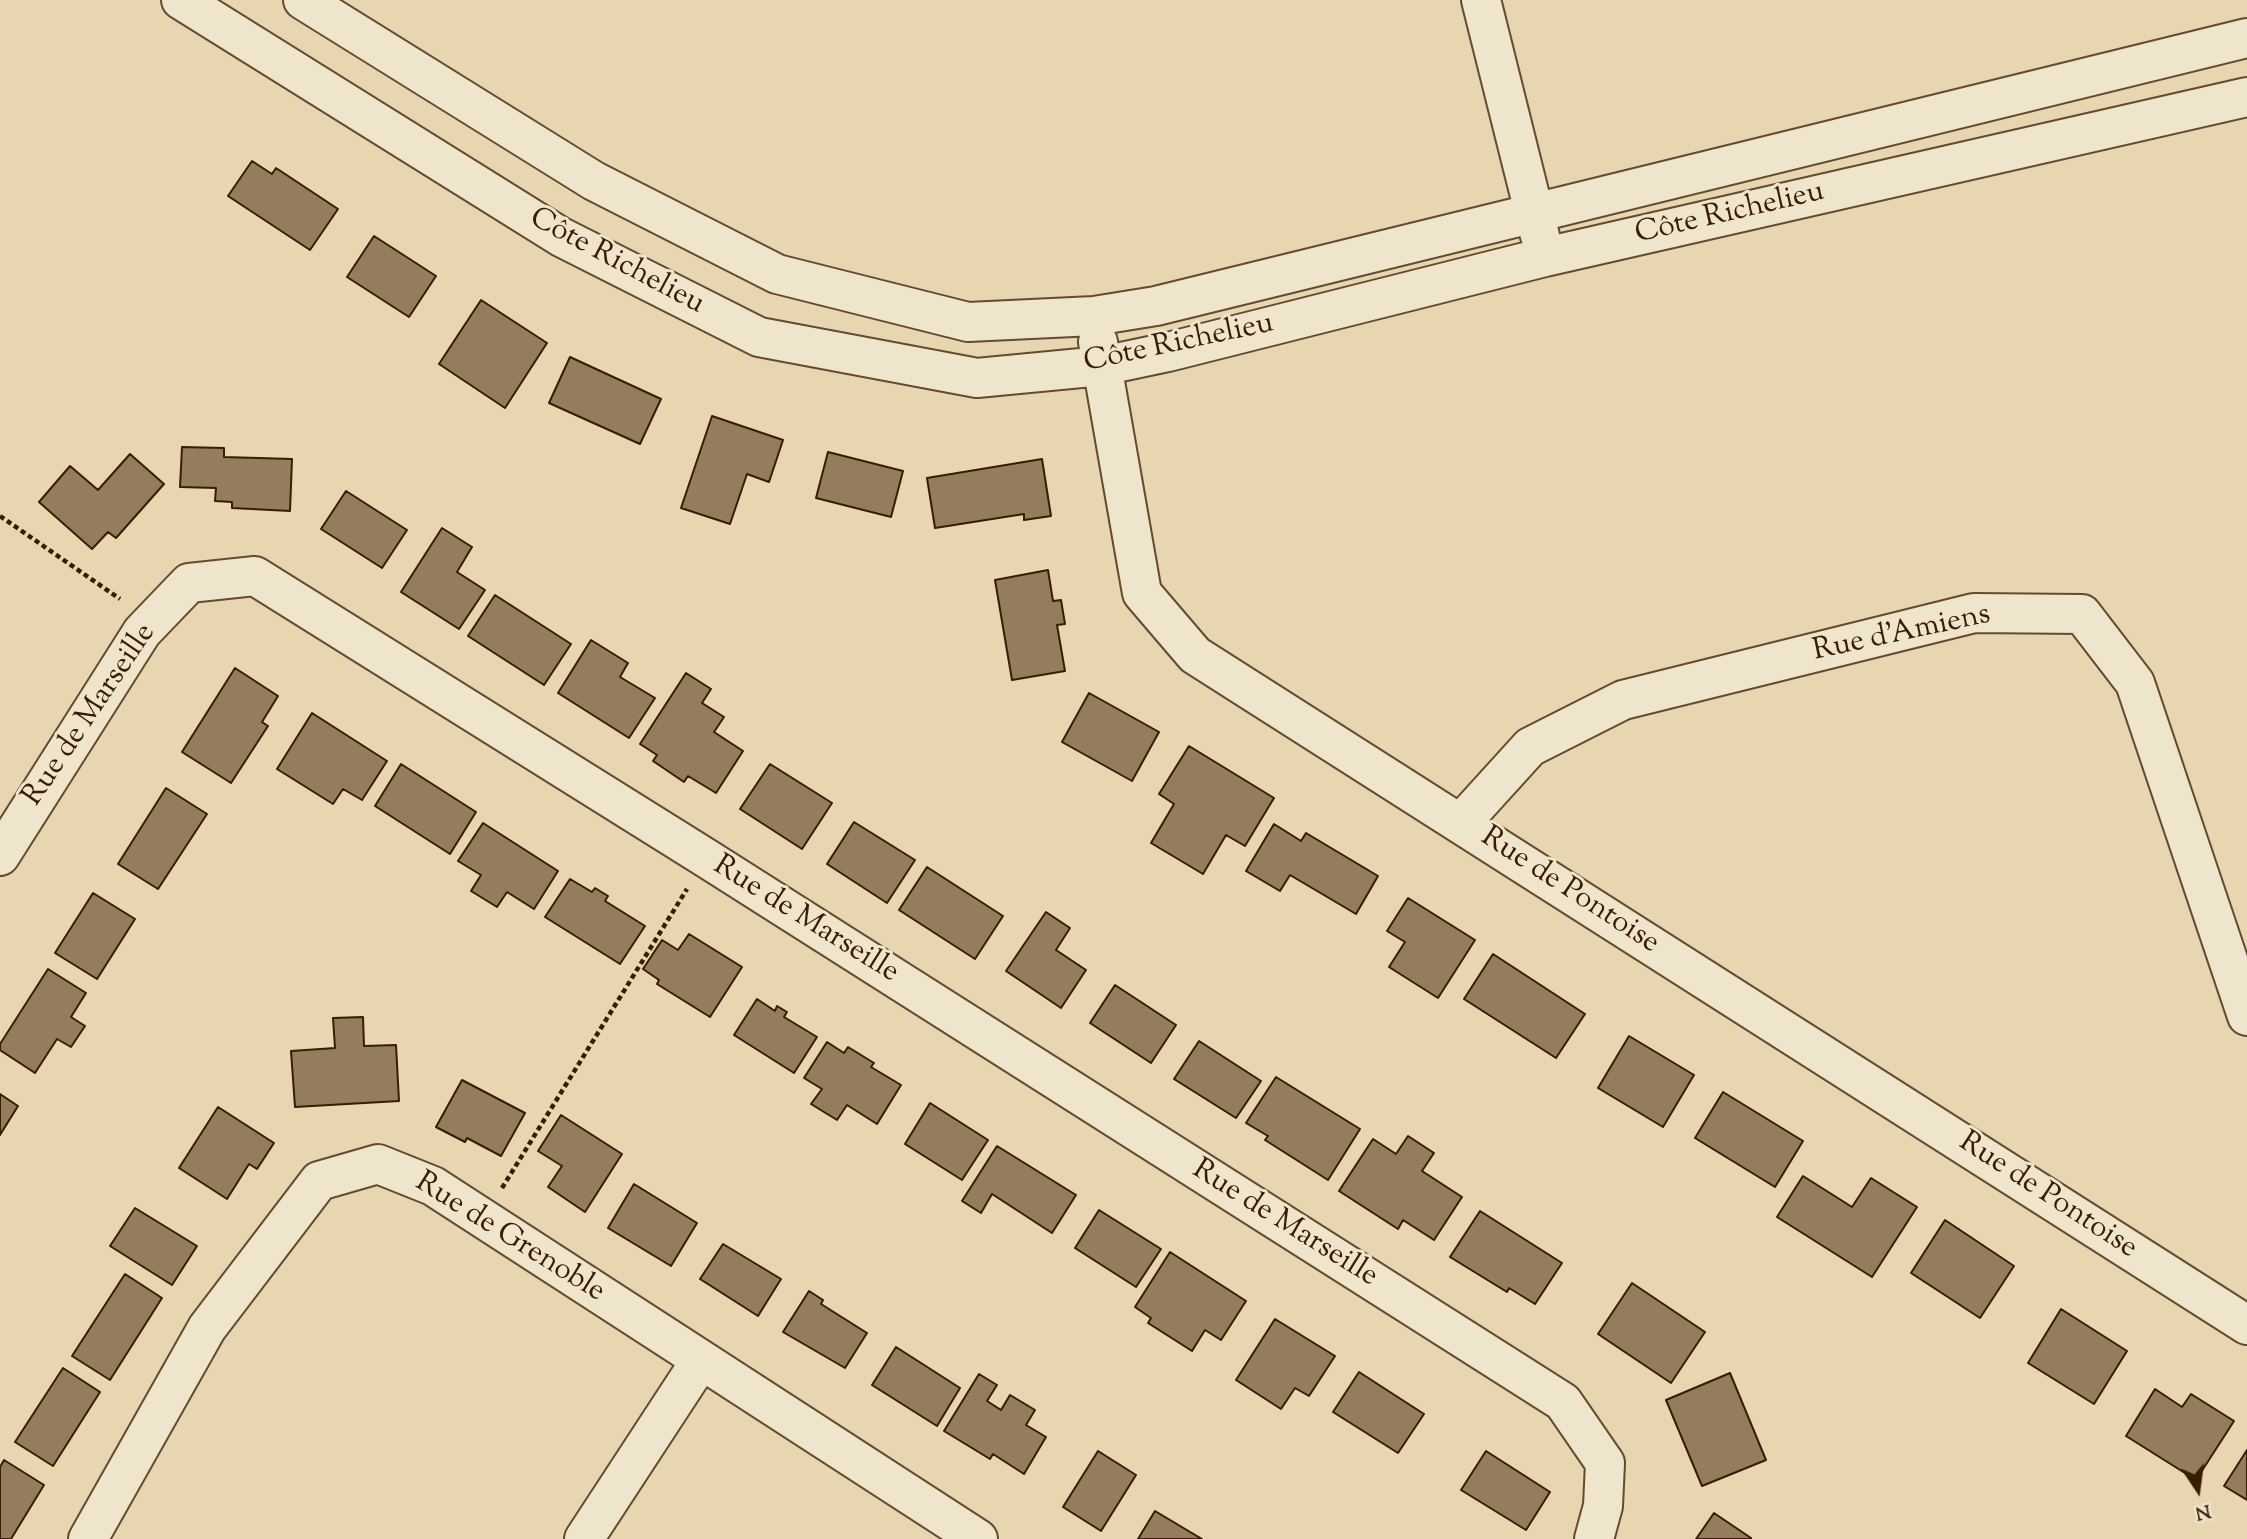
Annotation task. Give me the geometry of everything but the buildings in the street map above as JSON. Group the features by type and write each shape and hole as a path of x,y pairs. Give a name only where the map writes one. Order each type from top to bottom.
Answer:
{"street":[{"name":"Côte Richelieu","path":"181,0 561,237 759,337 977,378 1102,366 1168,352 1545,257 2247,97"},
{"name":"Côte Richelieu","path":"303,0 594,181 777,274 968,322 1094,316 1156,306 2247,38"},
{"path":"1481,0 1545,257"},
{"name":"Rue de Pontoise","path":"1094,316 1142,593 1195,655 2247,1325"},
{"name":"Rue de Marseille","path":"0,856 142,632 189,583 255,576 706,858 1563,1402 1605,1463 1602,1506 1594,1539"},
{"name":"Rue d'Amiens","path":"1461,823 1530,747 1623,700 1974,613 2082,614 2135,683 2247,1016"},
{"name":"Rue de Grenoble","path":"88,1539 206,1328 319,1181 378,1164 433,1186 978,1539"},
{"path":"584,1539 701,1360"}],"path":[{"path":"0,516 152,622"},
{"path":"484,1219 706,858"}]}
